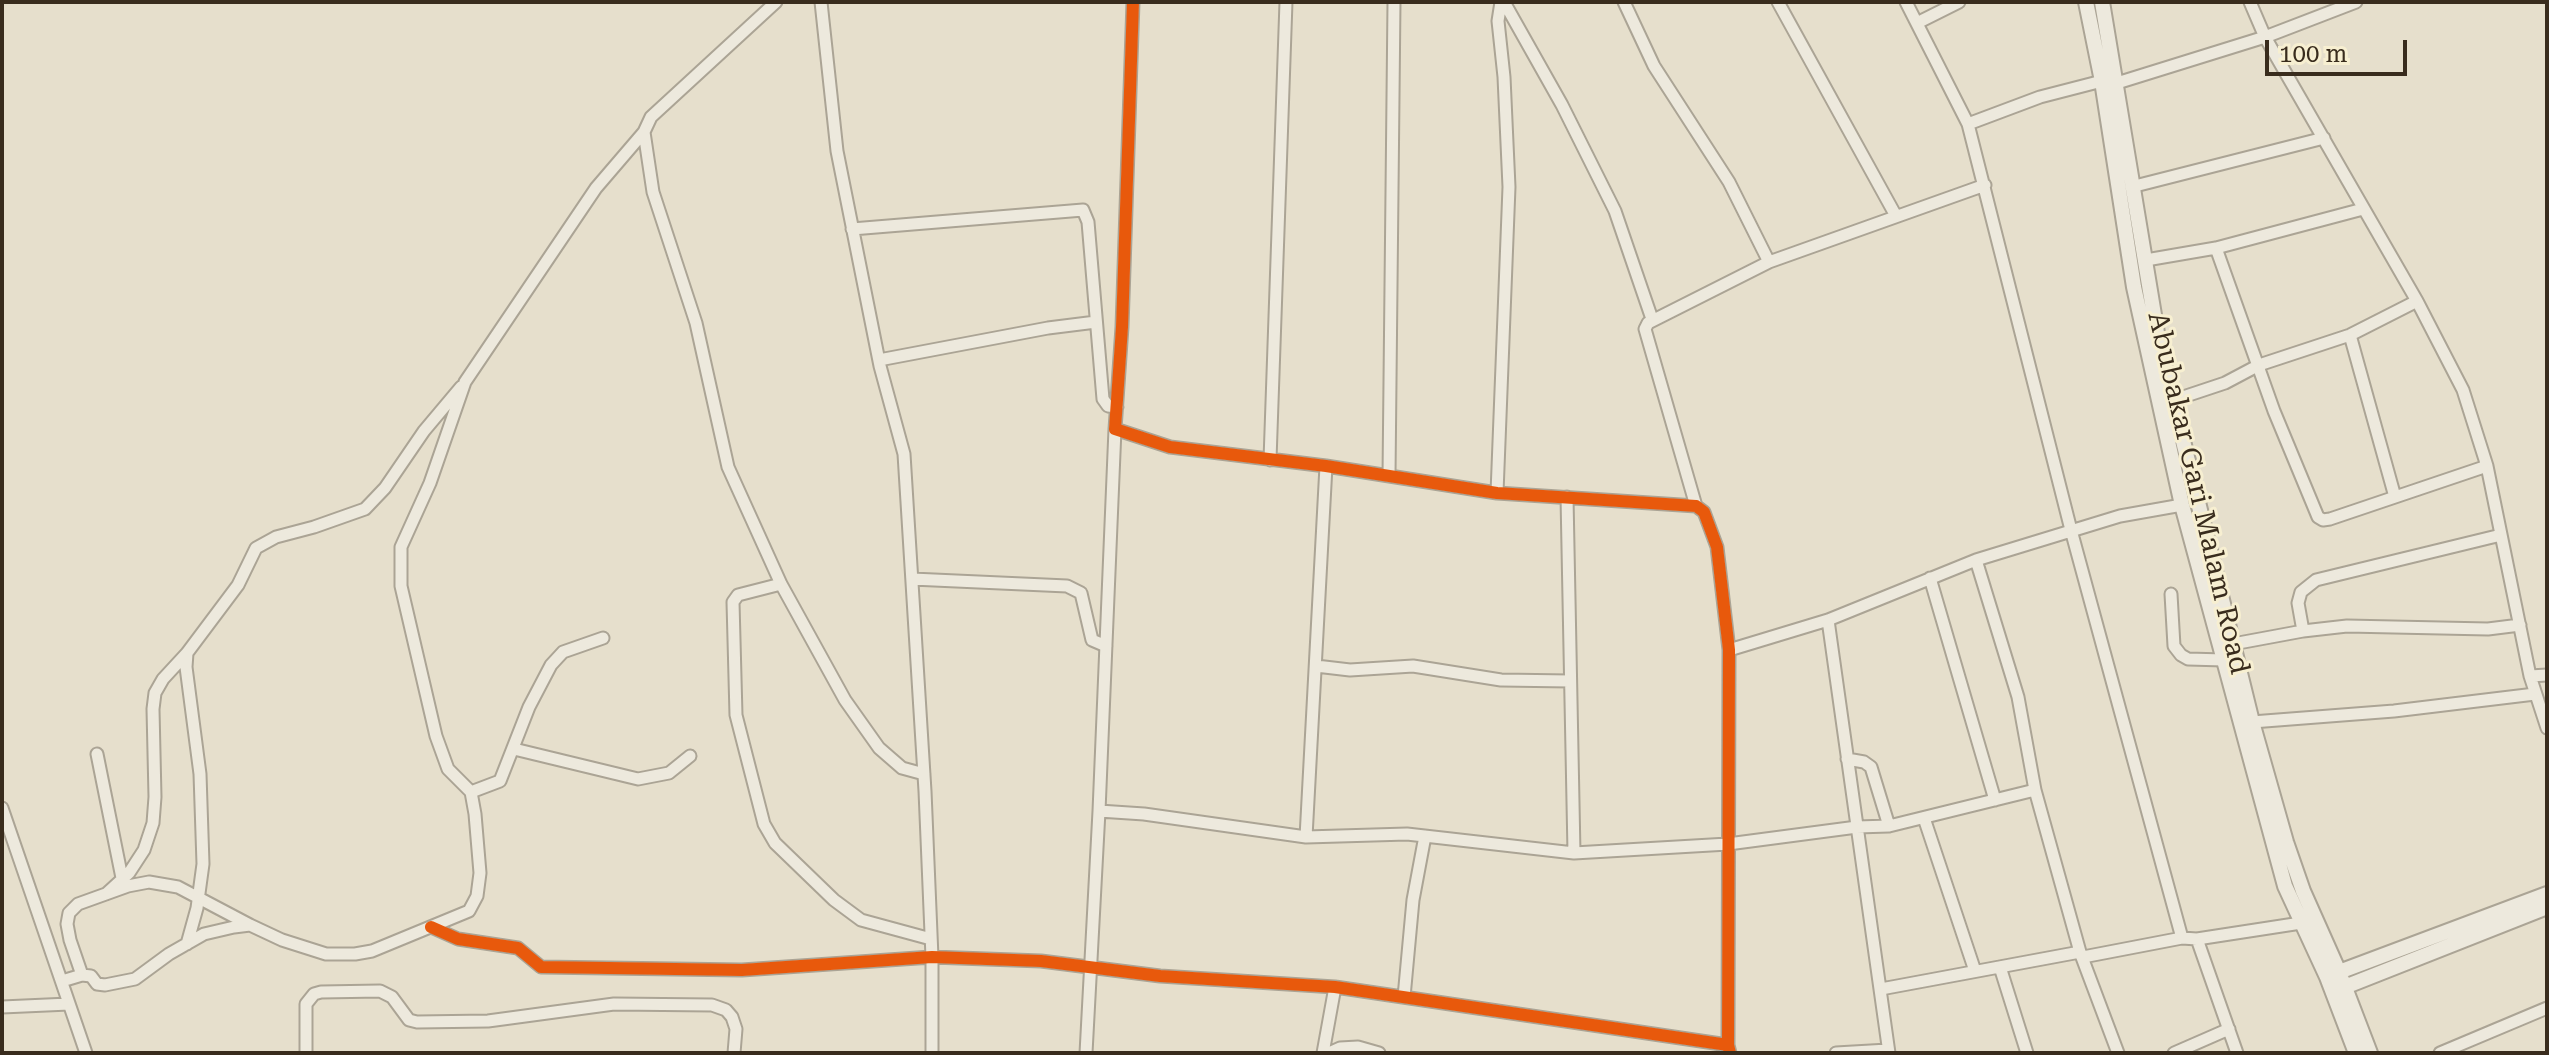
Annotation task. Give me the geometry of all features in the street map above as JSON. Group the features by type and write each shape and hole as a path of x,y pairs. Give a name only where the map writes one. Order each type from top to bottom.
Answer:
{"street":[{"path":"82,975 70,940 67,924 69,913 78,904 123,884 144,850 153,823 155,693 238,585 256,548 276,537 365,509 385,488 424,431 465,382 596,188 644,132 651,117 776,2"},
{"path":"821,2 837,151 879,360 904,454 924,774 932,957 932,1053"},
{"path":"1086,1053 1122,327 1133,2"},
{"path":"1270,460 1286,2"},
{"path":"1389,476 1394,2"},
{"path":"1497,493 1509,187 1498,21 1503,2"},
{"path":"1503,2 1562,105 1615,211 1652,319"},
{"path":"1624,2 1654,66 1729,182 1769,262"},
{"path":"1778,2 1896,216"},
{"path":"1906,2 1968,124 2071,530 2182,938"},
{"path":"1917,23 1959,2"},
{"path":"2086,2 2109,82 2134,287 2182,505 2271,840 2285,886 2301,923 2336,982 2370,1053"},
{"name":"Abubakar Gari Malam Road","path":"2102,2 2109,82 2146,260 2158,339 2252,722 2286,842 2336,982"},
{"path":"2250,2 2265,37 2417,301 2463,390 2487,466 2530,676 2547,728"},
{"path":"1968,124 2040,97 2109,82 2265,37 2356,2"},
{"path":"644,132 653,192 696,323 728,467 781,584 845,700 879,748 902,768 924,774"},
{"path":"2131,187 2324,138"},
{"path":"1696,506 1645,329 1652,319 1769,262 1985,185"},
{"path":"2146,260 2216,248 2363,209"},
{"path":"852,229 1083,210 1088,222 1103,399 1108,406 1117,407"},
{"path":"2216,248 2274,411 2318,517 2330,519 2487,466"},
{"path":"2174,400 2225,383 2259,365 2350,335 2417,301"},
{"path":"879,360 1096,322"},
{"path":"2350,335 2395,497"},
{"path":"123,884 149,882 178,887 282,940 334,955 372,951 469,911 477,896 480,873 471,792 448,769 436,736 401,586 401,547 430,483 465,382"},
{"path":"431,927 458,939 518,948 541,967 742,970 932,957 1041,961 1160,976 1335,987 1729,1049 1729,650 1717,547 1704,512 1696,506 1497,493 1326,466 1170,447 1115,429"},
{"path":"1306,837 1326,466"},
{"path":"1567,497 1574,853"},
{"path":"1729,650 1828,620 1976,560 2120,516 2182,505"},
{"path":"2303,631 2298,603 2301,592 2316,580 2501,535"},
{"path":"1976,560 2018,697 2035,790 2081,954 2118,1053"},
{"path":"1930,578 1995,800"},
{"path":"912,579 1067,586 1081,593 1092,640 1106,646"},
{"path":"781,584 738,595 733,602 736,715 764,824 775,843 834,900 861,920 931,939"},
{"path":"2171,594 2174,646 2181,655 2188,659 2224,660"},
{"path":"1828,620 1888,1051 1836,1053"},
{"path":"2233,644 2347,626 2488,629 2520,625"},
{"path":"471,792 500,781 529,707 551,665 563,652 603,638"},
{"path":"187,653 186,667 200,774 203,864 187,944"},
{"path":"1316,666 1350,670 1413,666 1501,680 1570,681"},
{"path":"2530,676 2547,675"},
{"path":"2252,722 2394,711 2535,694"},
{"path":"514,749 638,779 669,773 690,756"},
{"path":"97,754 123,884"},
{"path":"1847,759 1864,762 1871,767 1889,826"},
{"path":"1099,811 1144,814 1306,837 1407,834 1574,853 1728,844 1857,827 1889,826 2035,790"},
{"path":"2,808 86,1053"},
{"path":"1924,818 1975,971"},
{"path":"1404,997 1413,900 1425,836"},
{"path":"2336,982 2547,894"},
{"path":"2336,982 2547,907"},
{"path":"1881,989 2182,938 2197,939 2301,923"},
{"path":"62,981 82,975 91,976 97,984 105,985 135,979 204,934 250,925"},
{"path":"2197,939 2237,1053"},
{"path":"2000,967 2027,1053"},
{"path":"2336,982 2356,1053"},
{"path":"1323,1053 1335,987"},
{"path":"306,1053 306,1004 314,994 380,991 392,997 409,1020 417,1022 488,1021 614,1004 712,1005 726,1010 732,1017 736,1029 734,1053"},
{"path":"2,1007 69,1004"},
{"path":"2440,1053 2461,1049 2547,1008"},
{"path":"2174,1053 2229,1029"},
{"path":"1329,1053 1340,1048 1358,1047 1379,1053"}],"cycle path":[{"path":"1133,2 1122,327 1115,429 1170,447 1326,466 1497,493 1696,506 1704,512 1717,547 1729,650 1730,1053"},
{"path":"431,927 458,939 518,948 541,967 742,970 932,957 1041,961 1160,976 1335,987 1728,1045"}]}
